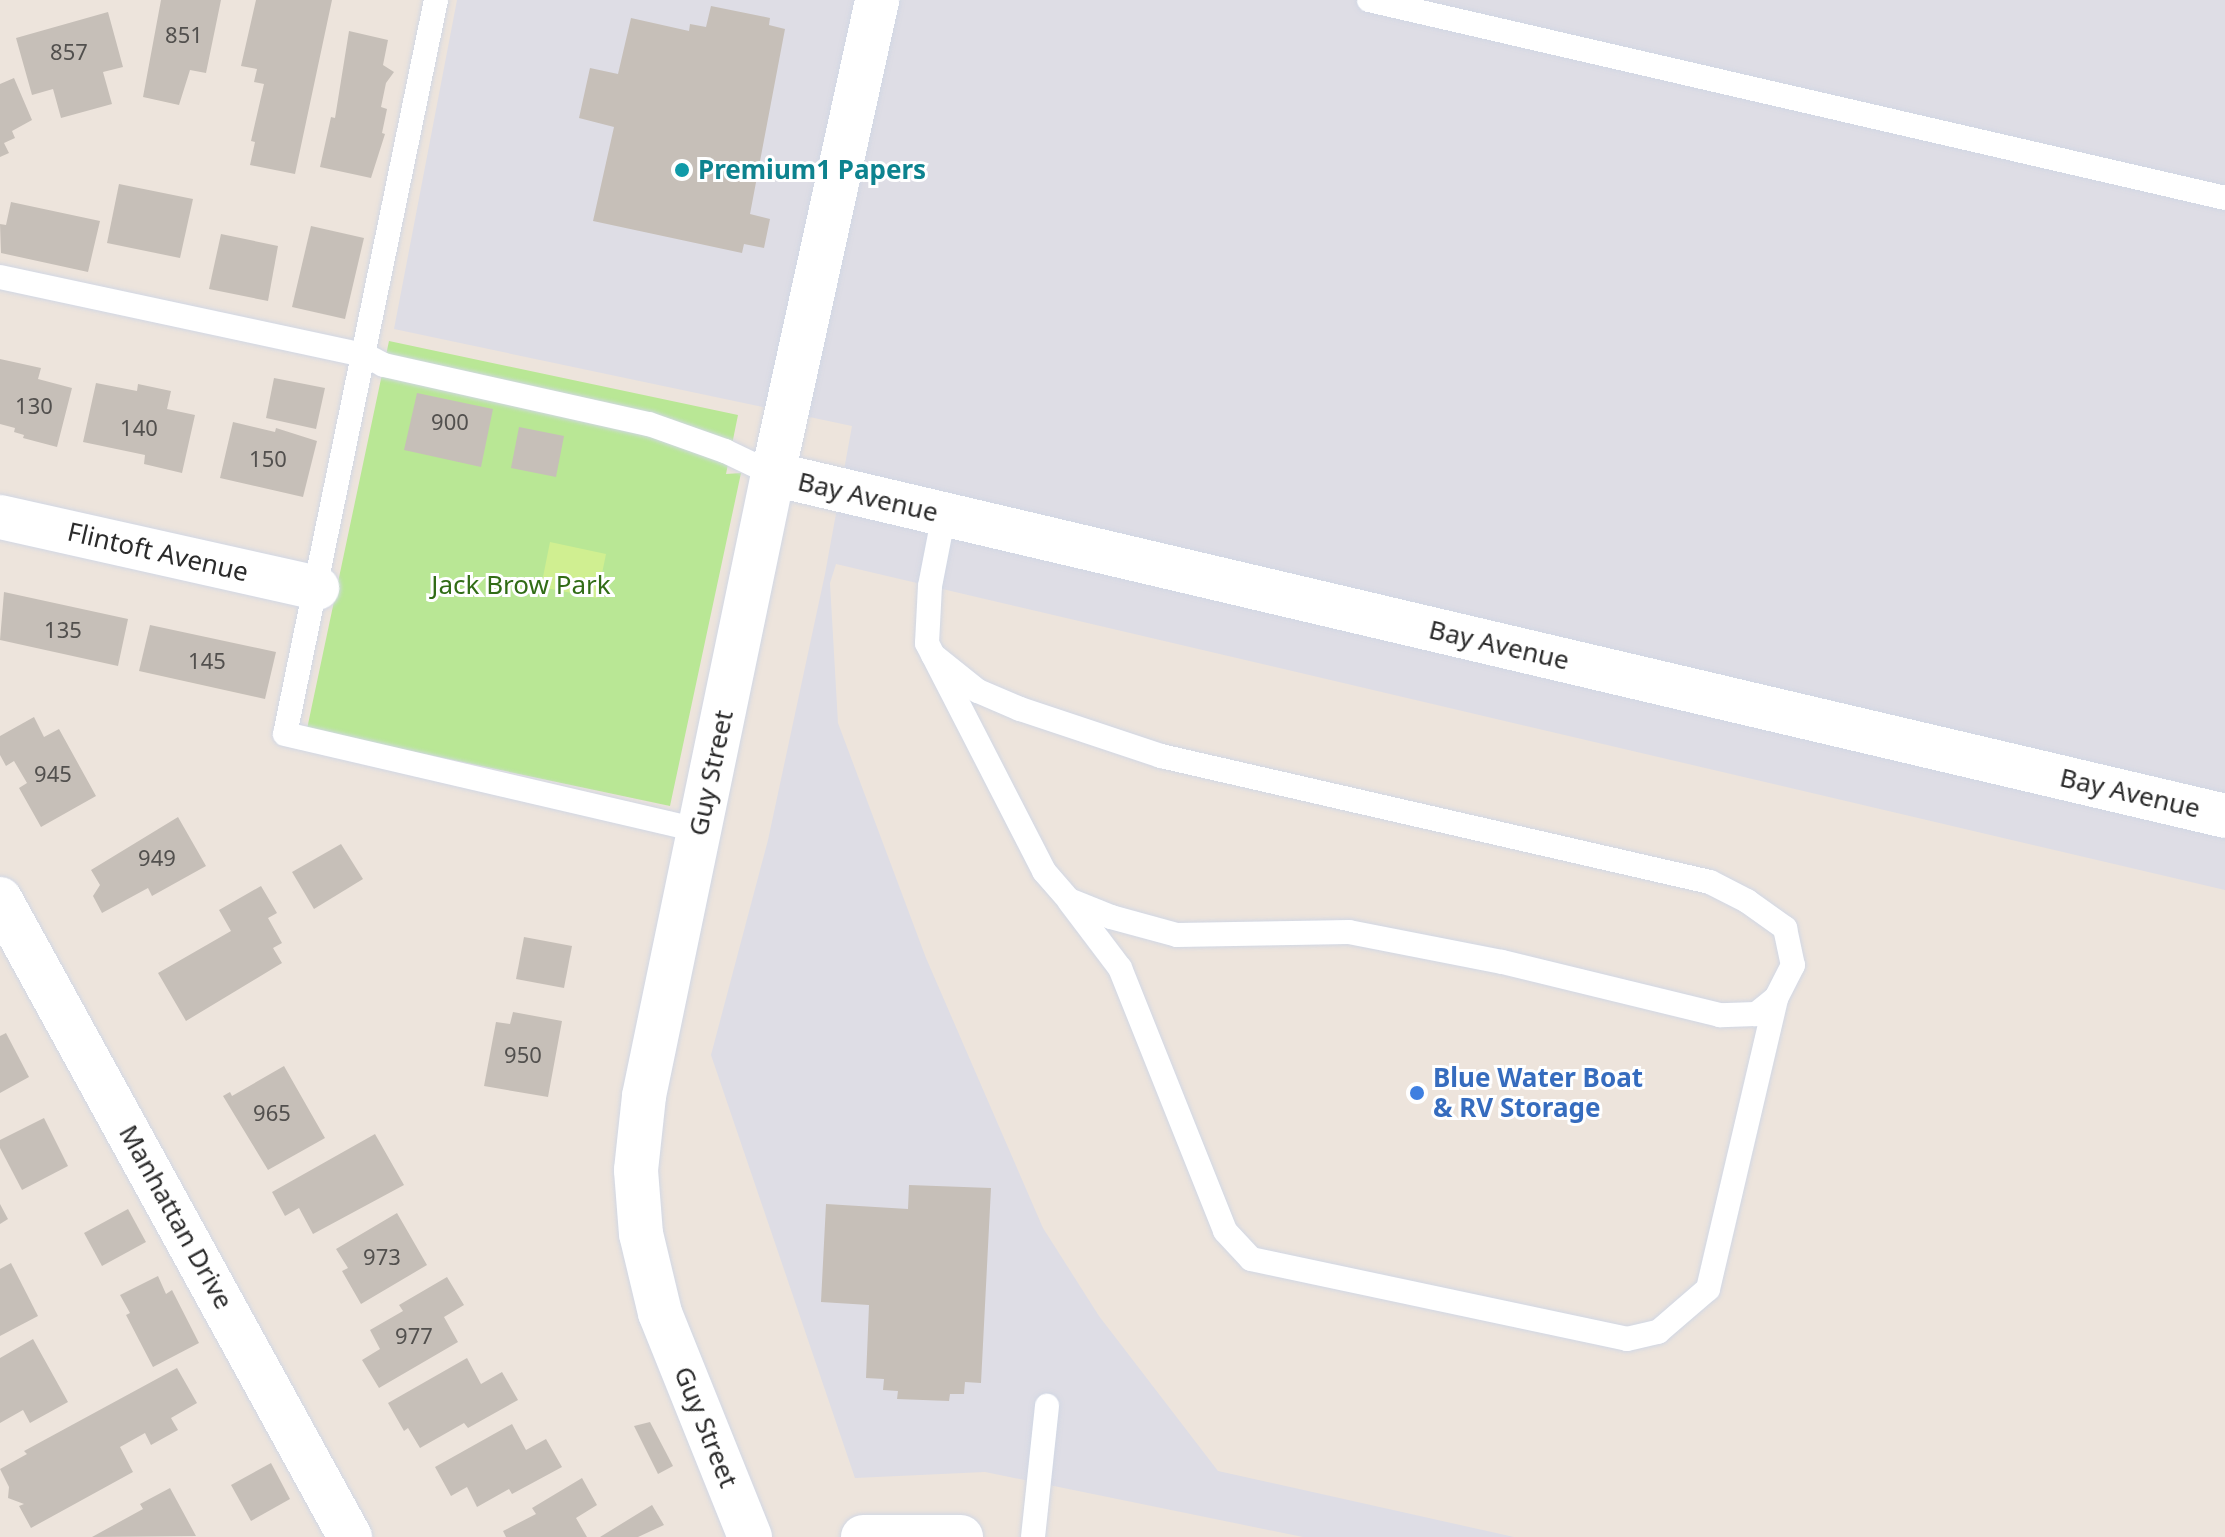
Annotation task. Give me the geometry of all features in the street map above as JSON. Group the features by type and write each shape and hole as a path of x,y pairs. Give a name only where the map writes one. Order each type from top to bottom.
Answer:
{"street":[{"name":"Guy Street","path":"750,1537 660,1313 641,1234 636,1170 644,1096 773,474 877,0"},
{"name":"Bay Avenue","path":"773,474 2225,816"},
{"name":"Flintoft Avenue","path":"0,517 317,588"},
{"name":"Manhattan Drive","path":"0,899 350,1537"},
{"path":"863,1537 961,1537"}],"lane":[{"path":"436,0 285,734 699,830"},
{"path":"1369,0 2225,198"},
{"path":"0,277 365,355 384,365 649,424 725,451 773,474"},
{"path":"933,655 978,691 1020,709 1161,756 1710,882 1747,901 1785,928 1793,965 1776,998 1708,1289 1658,1332 1627,1339 1251,1259 1225,1231 1120,968 1044,871 933,655 927,643 930,586 944,514"},
{"path":"1069,900 1111,917 1177,935 1349,932 1502,962 1720,1015 1756,1014 1776,998"},
{"path":"1033,1537 1047,1406"}],"shaded area":[{"path":"457,0 2225,0 2225,890 836,564 830,583 838,723 926,958 1043,1228 1099,1316 1218,1471 1514,1537 1303,1537 985,1472 855,1478 711,1055 768,840 825,574 852,426 394,329"}],"green space":[{"name":"Jack Brow Park","path":"389,341 738,415 726,474 741,473 670,806 307,729"},
{"path":"550,542 606,554 597,598 541,587"}],"building":[{"path":"161,0 221,0 206,73 190,70 179,105 143,97"},
{"path":"256,0 332,0 295,174 250,165 255,142 251,141 264,84 254,82 257,69 241,66"},
{"name":"Premium1 Papers","path":"711,6 770,18 769,25 785,29 750,214 770,219 764,248 744,244 742,253 593,221 614,127 579,118 590,68 618,74 631,18 689,31 690,24 706,27"},
{"path":"108,12 123,67 103,72 112,104 61,118 53,89 32,95 16,38"},
{"path":"349,31 388,40 383,65 394,72 386,83 381,107 387,109 382,133 385,134 371,178 320,167 331,117 335,118"},
{"path":"14,78 32,120 12,131 15,138 4,143 9,153 0,157 0,84"},
{"path":"119,184 193,199 180,258 107,243"},
{"path":"11,202 100,221 88,272 1,253 0,224 6,225"},
{"path":"311,226 364,238 345,319 292,307"},
{"path":"221,234 278,246 268,301 209,289"},
{"path":"0,359 41,368 38,379 72,388 57,447 23,438 24,435 14,432 15,428 0,424"},
{"path":"274,378 325,388 316,429 266,418"},
{"path":"96,383 137,391 138,384 171,391 167,409 195,415 182,473 144,464 145,455 83,442"},
{"path":"417,393 493,409 481,467 404,450"},
{"path":"233,422 275,432 276,428 317,441 303,497 220,478"},
{"path":"519,427 564,436 556,477 511,468"},
{"path":"4,592 128,619 118,666 0,640"},
{"path":"150,625 276,652 265,699 139,671"},
{"path":"34,717 44,737 59,729 96,796 41,827 19,788 27,783 14,761 6,766 0,755 0,736"},
{"path":"178,817 206,866 152,896 148,888 102,913 93,896 100,885 91,870"},
{"path":"341,844 363,879 314,909 292,872"},
{"path":"261,886 277,913 268,918 282,943 273,948 282,963 186,1021 158,973 231,931 219,910"},
{"path":"524,937 572,946 564,988 516,979"},
{"path":"513,1012 562,1021 548,1097 484,1086 496,1022 510,1024"},
{"path":"6,1033 29,1077 0,1093 0,1036"},
{"path":"284,1066 325,1138 268,1170 223,1096 230,1092 232,1096"},
{"path":"44,1118 68,1166 22,1190 0,1148 0,1140"},
{"path":"375,1134 404,1185 313,1234 299,1208 285,1216 272,1192"},
{"path":"909,1185 991,1188 981,1383 965,1382 964,1394 950,1394 949,1401 897,1399 898,1391 883,1390 884,1379 866,1378 869,1305 821,1302 826,1204 908,1209"},
{"path":"0,1204 8,1219 0,1224"},
{"path":"128,1209 146,1242 102,1266 84,1233"},
{"path":"397,1213 427,1265 361,1304 342,1271 348,1268 336,1249"},
{"path":"11,1263 38,1316 0,1336 0,1269"},
{"path":"158,1276 166,1294 172,1290 199,1343 153,1367 126,1315 130,1313 120,1295"},
{"path":"447,1277 464,1305 444,1317 458,1342 379,1388 362,1360 380,1349 370,1330 403,1311 399,1305"},
{"path":"33,1339 68,1402 30,1423 23,1410 0,1423 0,1358"},
{"path":"467,1358 481,1384 502,1372 518,1400 468,1428 464,1423 420,1448 408,1428 404,1431 388,1403"},
{"path":"177,1368 197,1403 171,1418 178,1430 151,1445 145,1433 120,1447 133,1472 31,1528 19,1506 24,1504 8,1498 9,1487 0,1469 27,1454 24,1451"},
{"path":"650,1422 673,1466 658,1474 634,1426"},
{"path":"512,1424 526,1450 546,1439 562,1467 512,1494 509,1489 477,1507 467,1487 451,1496 435,1467"},
{"path":"271,1463 290,1499 251,1521 231,1485"},
{"path":"582,1478 597,1505 576,1518 587,1537 506,1537 503,1531 536,1514 532,1508"},
{"path":"170,1488 196,1536 92,1537 143,1509 140,1504"},
{"path":"652,1505 664,1525 638,1537 600,1537"}],"place":[{"name":"Premium1 Papers","path":"682,170"},
{"name":"Blue Water Boat & RV Storage","path":"1417,1093"}]}
